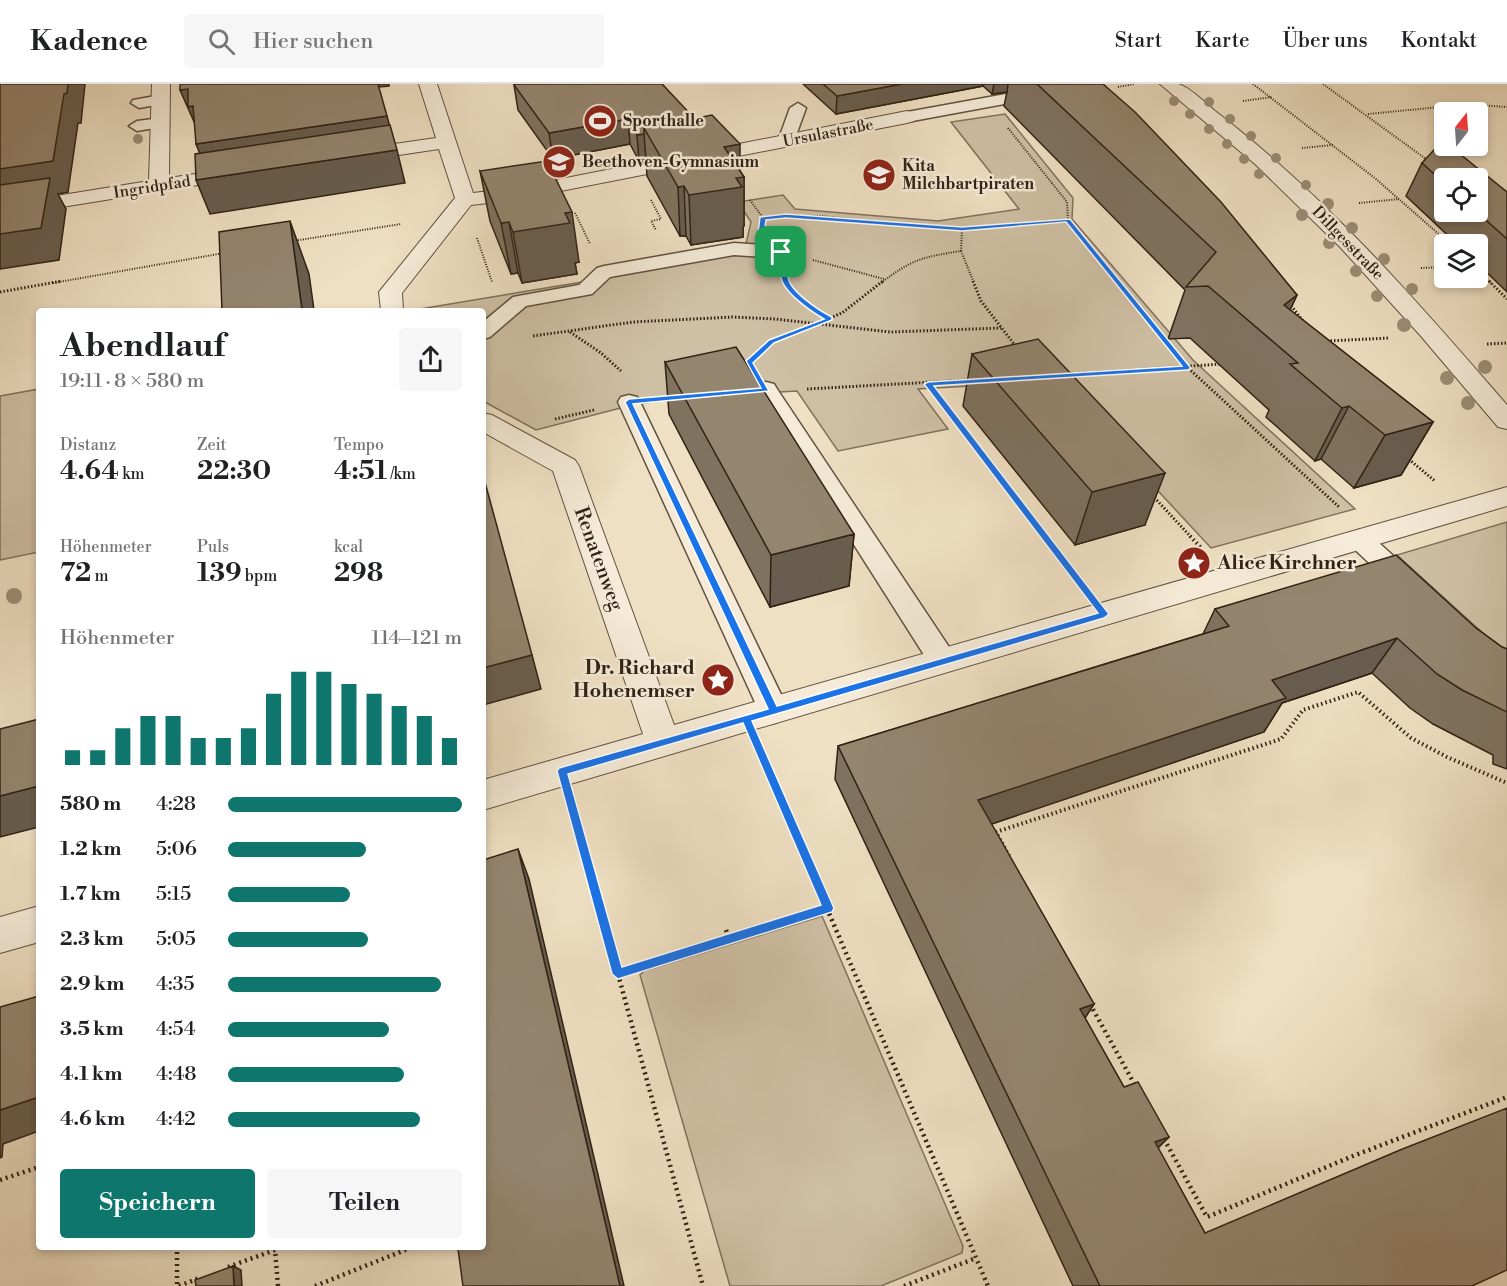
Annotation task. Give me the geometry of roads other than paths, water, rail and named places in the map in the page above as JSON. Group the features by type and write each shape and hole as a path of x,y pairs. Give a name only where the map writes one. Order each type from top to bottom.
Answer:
{"street":[{"path":"392,308 390,292 465,199 428,84"},
{"name":"Dillgesstraße","path":"1168,84 1244,144 1330,222 1409,307 1507,421"},
{"path":"159,186 161,92"},
{"name":"Ursulastraße","path":"465,199 484,199 515,194 907,117"},
{"path":"336,159 447,142"},
{"name":"Ingridpfad","path":"0,211 255,171"},
{"name":"Renatenweg","path":"488,427 565,466 663,741"},
{"path":"486,794 1507,496"},
{"path":"0,935 36,925"}],"lane":[{"path":"907,117 1086,84"},
{"path":"139,103 161,92"},
{"path":"786,141 798,108"},
{"path":"137,126 160,123"},
{"path":"486,330 520,301 585,290 604,272 734,249 787,253"},
{"path":"766,389 943,661"},
{"path":"629,402 760,715"},
{"path":"1359,539 1429,603"}],"place":[{"name":"Sporthalle","path":"600,121"},
{"name":"Beethoven-Gymnasium","path":"559,162"},
{"name":"Kita Milchbartpiraten","path":"879,175"},
{"name":"Alice Kirchner","path":"1194,563"},
{"name":"Dr. Richard Hohenemser","path":"718,680"}]}
